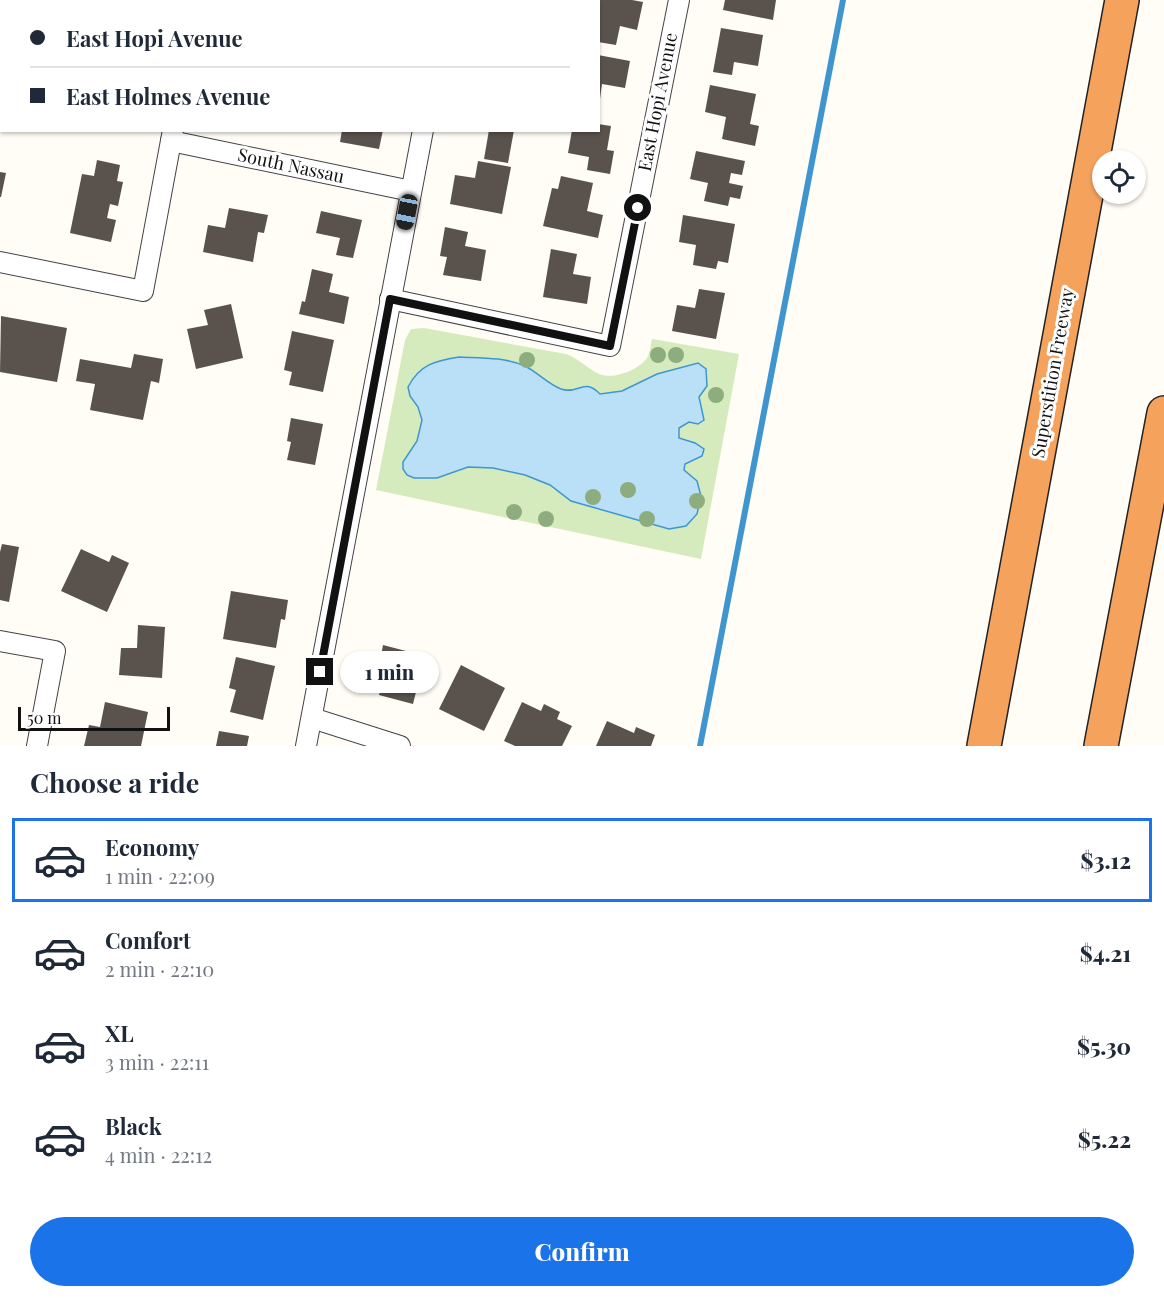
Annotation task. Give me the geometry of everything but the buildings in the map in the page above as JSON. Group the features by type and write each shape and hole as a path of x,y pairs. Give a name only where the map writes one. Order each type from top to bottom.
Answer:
{"highway":[{"name":"Superstition Freeway","path":"984,746 1122,0"},
{"path":"1103,736 1124,640 1164,413"},
{"path":"1124,640 1164,492"}],"street":[{"name":"East Hopi Avenue","path":"390,299 610,346 679,0"},
{"path":"306,746 423,132"},
{"path":"0,262 143,291 172,136"},
{"name":"South Nassau","path":"172,136 411,191"},
{"path":"0,641 55,651 37,746"},
{"path":"312,718 400,746"}],"green space":[{"path":"424,328 566,354 594,372 605,376 625,373 638,366 647,358 652,339 739,354 701,559 376,490 405,340 411,329"}],"water":[{"path":"459,357 509,361 525,366 561,389 589,387 600,394 622,391 657,374 698,363 706,369 707,386 699,397 704,420 698,424 689,422 679,428 679,438 695,443 704,449 702,456 685,464 684,470 697,481 701,496 697,514 686,526 669,529 571,501 550,485 525,475 493,468 468,467 437,478 414,478 407,475 403,469 403,462 417,441 422,420 408,387 423,368 443,360"}],"waterway":[{"path":"700,746 843,0"}],"route":[{"path":"320,672 390,299 610,346 638,208"}]}
